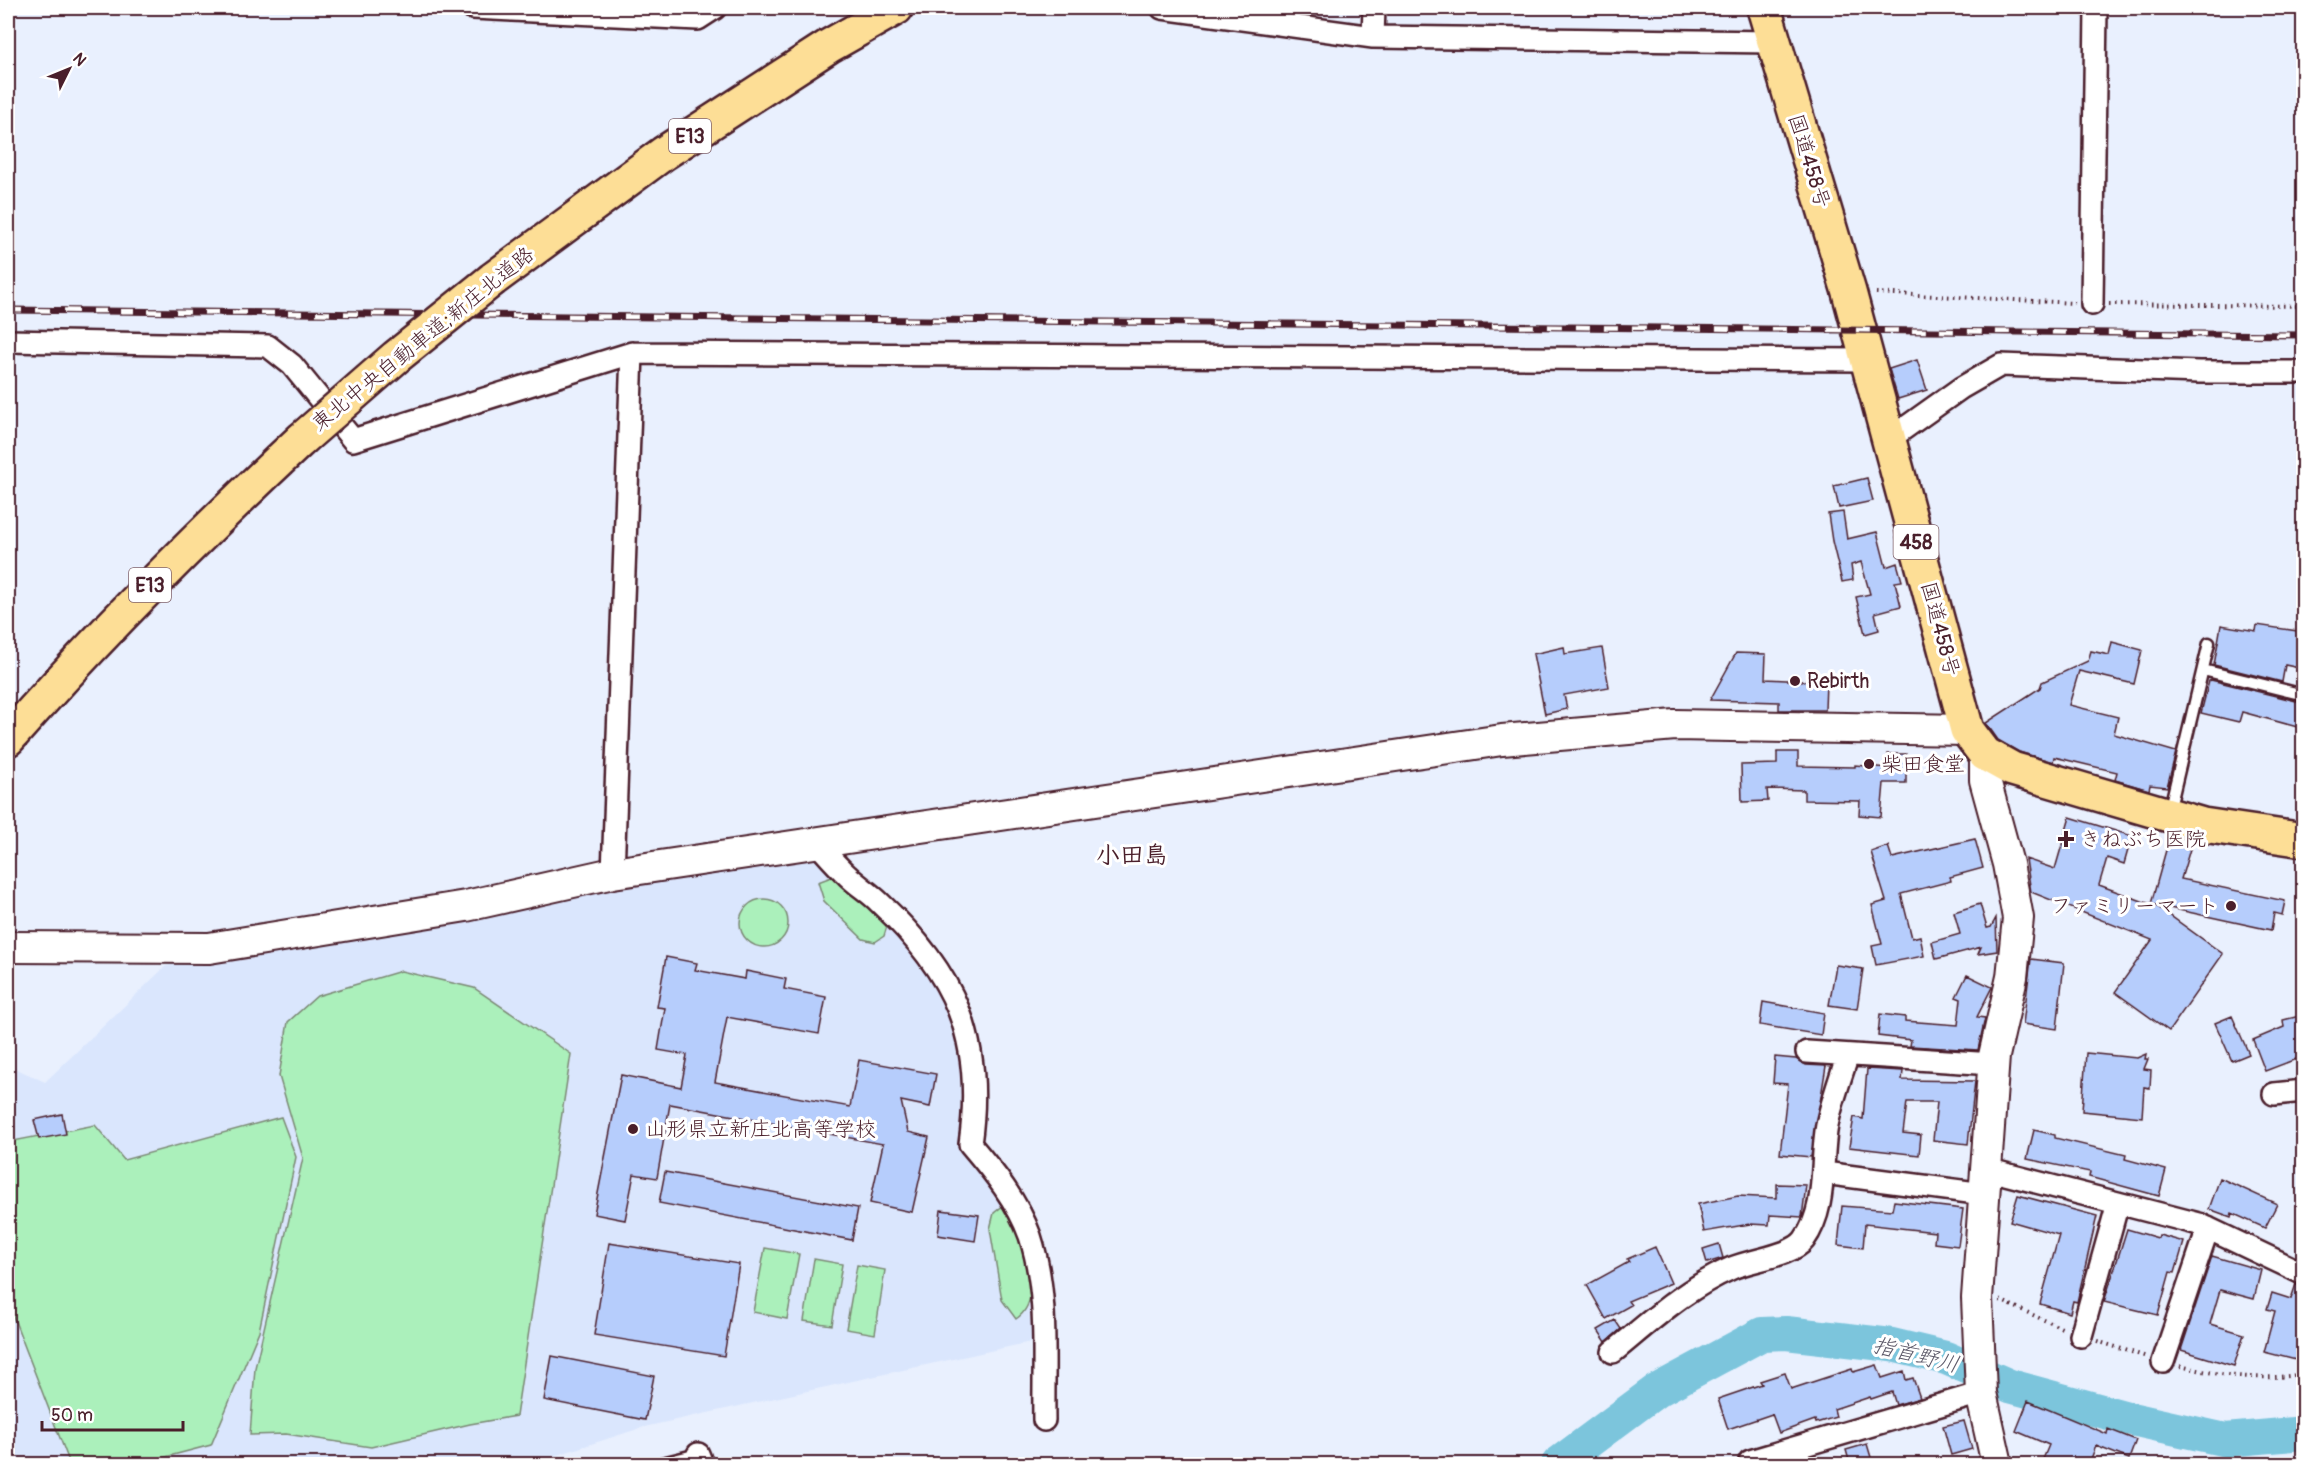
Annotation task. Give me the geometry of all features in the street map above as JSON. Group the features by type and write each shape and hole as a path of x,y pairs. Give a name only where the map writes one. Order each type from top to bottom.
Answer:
{"highway":[{"name":"東北中央自動車道;新庄北道路","path":"8,739 142,594 302,439 396,357 493,279 664,153 829,46 896,8"},
{"name":"国道458号","path":"1764,8 1850,292 1888,440 1976,742"},
{"path":"1976,742 2013,770 2203,825 2304,840"}],"street":[{"path":"473,8 698,19 715,8"},
{"path":"1162,8 1373,38 1773,42"},
{"path":"1373,38 1374,8"},
{"path":"2092,304 2096,8"},
{"path":"8,341 268,346 292,365 353,440 633,353 1867,360"},
{"path":"613,873 633,353"},
{"path":"1888,440 1960,388 2001,366 2199,372 2304,372"},
{"path":"8,947 209,948 466,906 613,873 1502,740 1675,725 1976,742 2008,864 2018,918 2012,977 1994,1064 1977,1294 1981,1393 1997,1464"},
{"path":"816,842 847,875 878,901 917,941 950,986 965,1027 974,1072 975,1108 970,1144 1012,1200 1029,1234 1038,1264 1042,1300 1044,1420"},
{"path":"1807,1052 1994,1064"},
{"path":"1613,1353 1703,1281 1737,1266 1794,1249 1803,1240 1817,1210 1824,1173 1827,1126 1848,1055"},
{"path":"2274,1094 2304,1091"},
{"path":"1824,1173 1985,1181 2118,1203 2208,1228 2304,1274"},
{"path":"2081,1336 2118,1203"},
{"path":"2163,1362 2208,1228"},
{"path":"1750,1461 1981,1393"}],"lane":[{"path":"2169,815 2209,643"},
{"path":"2203,670 2304,694"},
{"path":"658,1464 700,1459"}],"path":[{"path":"1977,1294 2081,1336 2163,1362 2210,1372 2272,1379 2304,1374"}],"shaded area":[{"name":"山形県立新庄北高等学校","path":"822,853 912,942 962,1026 965,1145 993,1194 1009,1208 1028,1254 1034,1316 1031,1342 644,1427 529,1464 16,1464 8,1440 8,1065 45,1082 166,966"}],"green space":[{"path":"834,876 884,916 887,926 884,936 875,942 863,939 824,901 818,882"},
{"path":"759,899 769,899 784,909 788,923 784,937 778,943 769,947 759,947 744,937 740,928 740,918 750,903"},
{"path":"401,971 474,988 571,1054 516,1416 371,1447 286,1434 250,1435 255,1368 303,1158 279,1076 288,1022 317,996"},
{"path":"281,1117 296,1157 259,1331 211,1445 139,1464 70,1464 8,1303 8,1142 95,1125 124,1160"},
{"path":"1004,1205 1022,1247 1031,1280 1026,1309 1016,1319 1002,1300 990,1229 994,1213"},
{"path":"765,1248 799,1254 787,1319 753,1312"},
{"path":"814,1259 842,1264 832,1325 804,1321"},
{"path":"857,1265 885,1270 875,1334 846,1329"}],"building":[{"path":"1917,360 1927,390 1898,399 1889,369"},
{"path":"1867,478 1873,501 1839,508 1834,486"},
{"path":"1843,512 1847,539 1877,532 1886,567 1897,563 1902,581 1895,582 1901,606 1875,613 1879,630 1865,634 1856,597 1870,594 1861,562 1851,565 1853,580 1842,582 1832,541 1828,514"},
{"path":"2221,625 2256,631 2257,625 2304,632 2304,669 2285,665 2282,682 2214,665"},
{"path":"2112,642 2142,650 2134,684 2079,671 2069,705 2118,717 2114,734 2176,752 2167,787 2150,785 2149,790 2115,780 2117,772 2054,757 2053,762 2019,752 1998,740 1986,723 2040,688 2042,682 2088,661 2091,651 2109,655"},
{"path":"1564,647 1565,654 1602,648 1609,687 1564,695 1567,709 1545,714 1533,654"},
{"path":"1736,653 1766,654 1765,679 1826,682 1825,710 1779,710 1779,702 1710,700"},
{"path":"2211,680 2304,703 2301,728 2242,712 2239,722 2201,713"},
{"path":"1777,752 1798,752 1798,766 1855,767 1855,765 1888,768 1888,754 1906,754 1906,783 1884,783 1881,817 1859,815 1860,801 1804,800 1804,790 1767,789 1768,801 1742,802 1741,765 1777,764"},
{"path":"2070,817 2132,836 2124,864 2107,858 2099,885 2158,907 2223,954 2169,1031 2115,992 2152,940 2031,892 2026,859 2055,869"},
{"path":"1975,839 1983,868 1950,877 1951,881 1901,894 1912,938 1920,936 1924,956 1876,965 1872,946 1882,944 1872,905 1886,901 1871,852 1888,846 1892,858"},
{"path":"2168,843 2190,849 2181,879 2285,901 2282,915 2274,913 2271,930 2151,904"},
{"path":"1980,904 1987,928 1991,927 1996,918 1997,951 1978,954 1981,947 1936,959 1932,942 1960,934 1954,912"},
{"path":"666,957 697,963 695,970 745,979 746,971 786,979 784,989 826,997 819,1034 727,1017 715,1082 850,1107 859,1060 936,1074 930,1107 901,1101 908,1132 929,1137 912,1212 870,1203 883,1144 670,1104 657,1178 634,1174 625,1220 594,1214 621,1075 681,1087 687,1055 658,1050 665,1008 657,1007"},
{"path":"2031,959 2064,963 2057,1029 2023,1024"},
{"path":"1836,965 1863,969 1857,1009 1829,1005"},
{"path":"1967,975 1992,987 1977,1017 1985,1018 1978,1050 1910,1046 1911,1040 1878,1036 1880,1014 1905,1017 1905,1021 1958,1025 1961,999 1956,997"},
{"path":"1763,1002 1824,1013 1821,1035 1760,1025"},
{"path":"2304,1015 2304,1056 2265,1071 2253,1040 2284,1027 2283,1020"},
{"path":"2232,1016 2249,1054 2232,1061 2215,1023"},
{"path":"2086,1053 2137,1058 2146,1054 2145,1059 2148,1059 2144,1069 2151,1070 2150,1088 2144,1087 2142,1117 2082,1111"},
{"path":"1775,1057 1796,1059 1806,1065 1826,1066 1811,1157 1780,1154 1788,1084 1773,1083"},
{"path":"1867,1069 1903,1071 1902,1080 1975,1081 1968,1144 1933,1140 1937,1102 1907,1102 1903,1133 1921,1135 1919,1155 1849,1147 1854,1117 1863,1119"},
{"path":"62,1114 66,1134 39,1139 34,1120"},
{"path":"2034,1130 2055,1135 2055,1138 2126,1155 2125,1159 2166,1170 2159,1196 2089,1177 2090,1172 2027,1159"},
{"path":"665,1172 858,1208 852,1240 659,1203"},
{"path":"2220,1178 2277,1204 2265,1228 2232,1213 2231,1217 2209,1209"},
{"path":"1777,1184 1806,1185 1802,1217 1770,1215 1769,1225 1750,1224 1704,1232 1698,1204 1738,1196 1777,1198"},
{"path":"2018,1195 2097,1216 2077,1302 2073,1301 2070,1313 2040,1304 2059,1235 2010,1221"},
{"path":"1894,1201 1963,1209 1958,1246 1934,1243 1935,1232 1865,1224 1863,1248 1838,1245 1842,1206 1892,1210"},
{"path":"941,1210 979,1215 975,1241 938,1235"},
{"path":"2127,1229 2158,1238 2159,1235 2184,1242 2175,1273 2170,1272 2158,1315 2104,1302"},
{"path":"609,1243 739,1264 724,1356 594,1335"},
{"path":"1719,1244 1723,1258 1707,1263 1703,1249"},
{"path":"1655,1247 1671,1283 1628,1301 1631,1305 1606,1319 1587,1285 1629,1262 1627,1259"},
{"path":"2212,1256 2261,1270 2254,1299 2220,1290 2210,1324 2244,1334 2234,1366 2181,1350"},
{"path":"2296,1284 2304,1287 2304,1362 2264,1352 2275,1311 2267,1309 2272,1293 2291,1299"},
{"path":"1615,1320 1621,1329 1606,1342 1598,1330"},
{"path":"552,1356 654,1376 645,1420 544,1400"},
{"path":"1877,1365 1882,1378 1904,1371 1906,1380 1913,1378 1920,1398 1896,1405 1892,1392 1871,1399 1870,1397 1834,1409 1836,1417 1816,1423 1815,1420 1779,1433 1772,1414 1728,1429 1718,1399 1762,1384 1760,1381 1785,1373 1791,1389 1852,1369 1853,1372"},
{"path":"2028,1401 2107,1434 2108,1429 2136,1440 2129,1459 2096,1446 2089,1464 2041,1464 2049,1445 2016,1431"},
{"path":"1964,1421 1972,1449 1951,1455 1943,1426"},
{"path":"1867,1444 1873,1464 1850,1464 1846,1450"}],"waterway":[{"name":"指首野川","path":"1558,1464 1656,1391 1762,1334 1786,1333 1892,1345 1946,1358 2010,1386 2127,1418 2226,1440 2304,1433"}],"railway":[{"path":"8,310 2304,335"}],"place":[{"name":"Rebirth","path":"1795,681"},
{"name":"柴田食堂","path":"1869,764"},
{"name":"きねぶち医院","path":"2066,839"},
{"name":"ファミリーマート","path":"2231,906"},
{"name":"山形県立新庄北高等学校","path":"633,1129"}],"district":[{"name":"小田島","path":"1132,855"}]}
